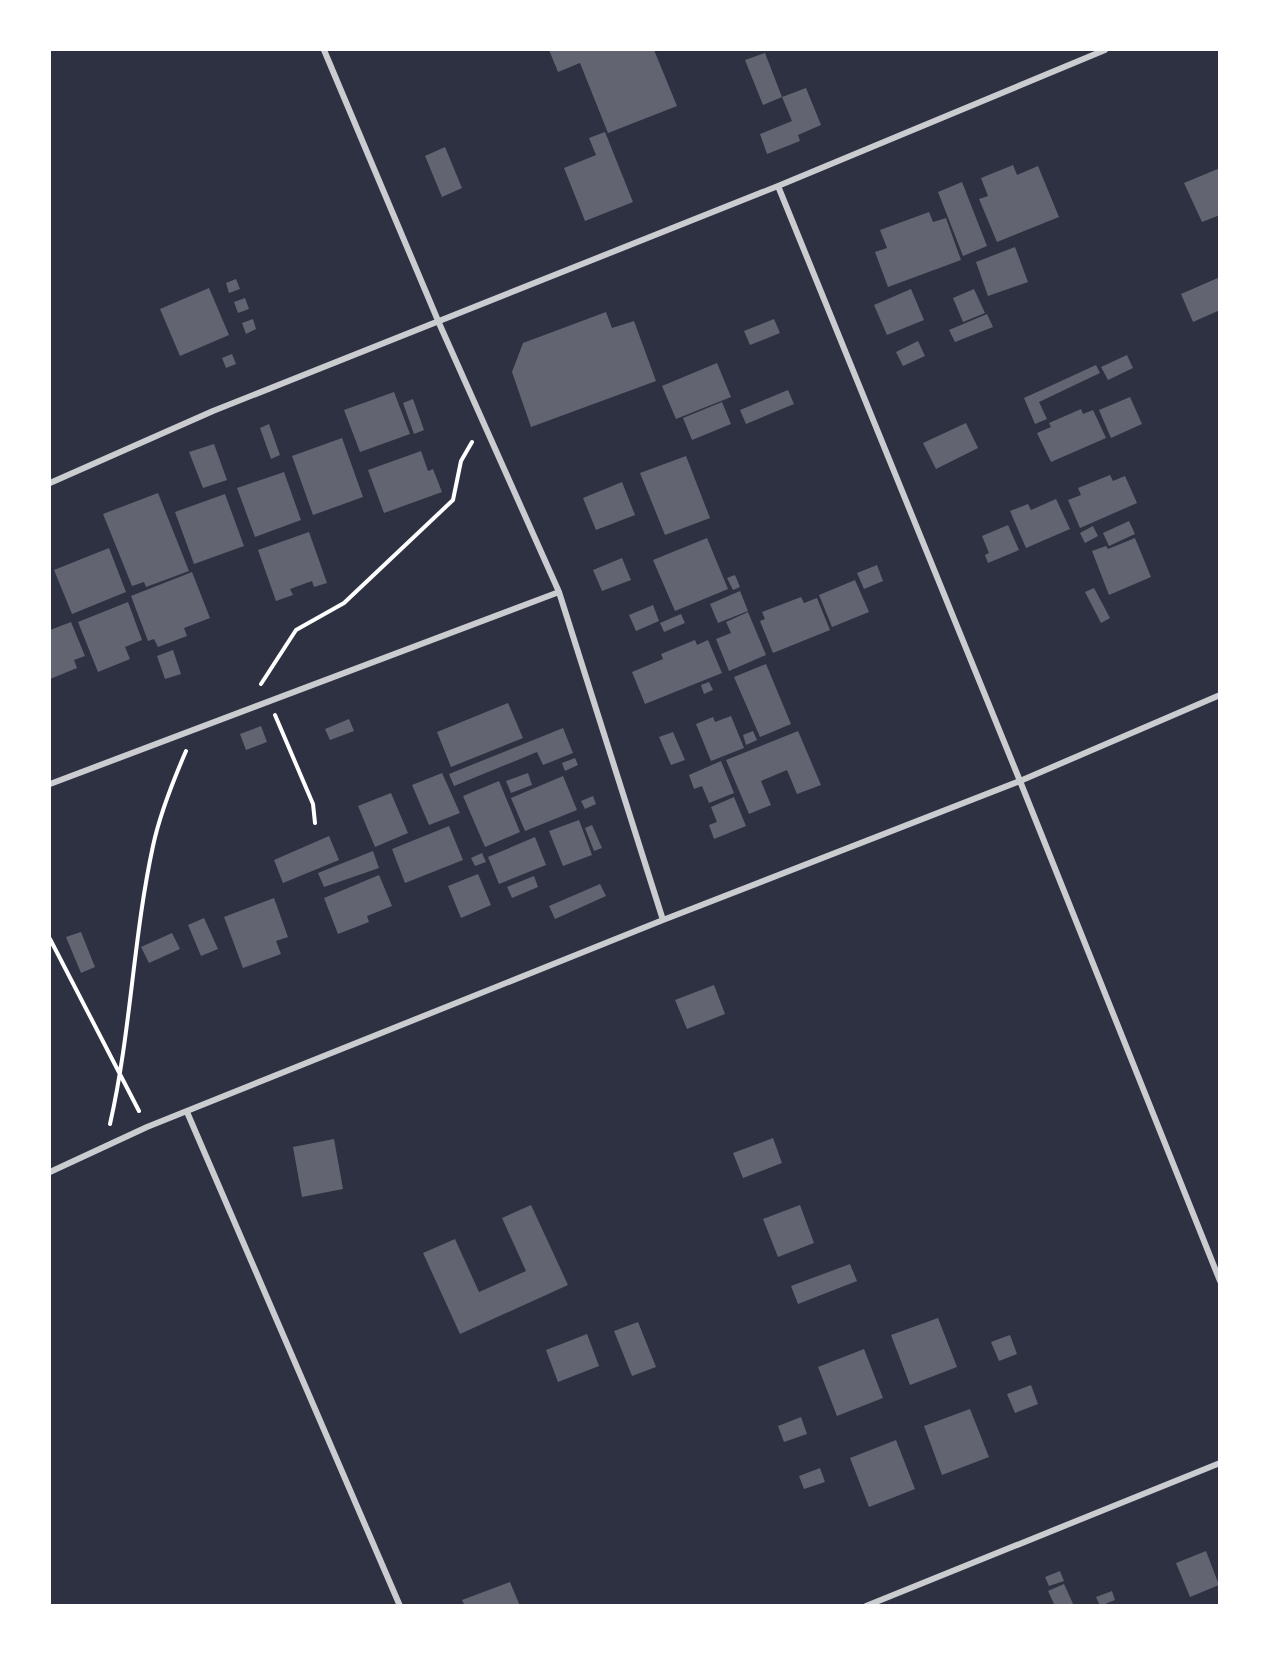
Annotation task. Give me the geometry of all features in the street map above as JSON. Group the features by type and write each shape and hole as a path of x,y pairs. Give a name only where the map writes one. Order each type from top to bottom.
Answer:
{"street":[{"path":"324,50 439,323 559,592 663,920"},
{"path":"50,483 213,411 439,323 778,186 1105,50"},
{"path":"778,186 1220,1281"},
{"path":"50,784 559,592"},
{"path":"50,1172 147,1127 663,920 1020,781 1220,696"},
{"path":"187,1112 400,1605"},
{"path":"866,1605 1220,1463"}],"path":[{"path":"248,710 268,672 296,630 344,603 453,500 461,461 484,423"},
{"path":"269,701 313,804 315,824"},
{"path":"104,1147 121,1074 153,845 171,786 196,728"},
{"path":"50,939 147,1127"}],"building":[{"path":"549,50 654,50 677,106 608,133 580,63 558,72"},
{"path":"765,53 782,97 763,105 745,60"},
{"path":"806,88 821,125 798,135 800,141 767,154 760,134 792,121 782,97"},
{"path":"605,132 633,202 585,221 564,168 596,155 589,138"},
{"path":"445,147 462,188 442,197 425,156"},
{"path":"1013,165 1017,175 1038,166 1059,217 997,242 979,199 988,196 981,178"},
{"path":"1220,168 1220,215 1202,222 1184,183"},
{"path":"962,182 987,246 963,256 938,192"},
{"path":"929,212 933,222 946,218 961,260 888,287 875,252 887,248 880,230"},
{"path":"1015,247 1028,282 988,296 976,262"},
{"path":"1220,277 1220,310 1193,322 1181,294"},
{"path":"236,279 240,289 229,293 226,283"},
{"path":"209,288 229,335 180,356 160,309"},
{"path":"911,289 924,320 887,335 874,305"},
{"path":"974,289 985,313 963,322 953,298"},
{"path":"245,298 249,309 238,313 234,302"},
{"path":"606,312 612,328 634,321 656,381 531,427 512,372 523,343"},
{"path":"987,314 993,327 955,342 949,330"},
{"path":"253,319 256,329 246,334 242,323"},
{"path":"774,319 780,333 750,345 744,331"},
{"path":"918,341 925,356 903,366 896,352"},
{"path":"232,354 236,364 226,368 222,358"},
{"path":"1127,355 1133,368 1108,380 1101,367"},
{"path":"717,363 731,397 676,419 662,386"},
{"path":"1096,365 1100,373 1039,402 1047,419 1035,424 1024,398"},
{"path":"788,390 794,404 746,424 740,410"},
{"path":"394,392 410,434 360,452 344,410"},
{"path":"1130,397 1142,424 1111,438 1099,410"},
{"path":"413,399 424,430 414,434 403,403"},
{"path":"722,402 731,424 692,440 683,418"},
{"path":"1081,409 1083,414 1093,410 1106,438 1051,462 1037,433 1051,427 1049,423"},
{"path":"966,423 978,448 936,469 923,443"},
{"path":"269,424 280,455 271,459 260,428"},
{"path":"342,438 363,497 313,515 292,456"},
{"path":"214,444 227,480 203,488 189,452"},
{"path":"421,451 428,471 433,469 442,492 384,513 368,470"},
{"path":"686,456 710,518 665,535 640,473"},
{"path":"284,472 301,520 255,537 237,488"},
{"path":"1110,475 1113,481 1125,476 1137,503 1080,528 1068,500 1081,495 1078,488"},
{"path":"622,482 635,515 596,530 583,498"},
{"path":"158,493 189,571 146,587 144,582 132,586 103,514"},
{"path":"225,494 244,546 194,564 175,512"},
{"path":"1056,499 1070,529 1026,548 1010,511 1028,504 1031,510"},
{"path":"1129,521 1135,534 1109,546 1103,533"},
{"path":"1008,525 1019,550 988,563 985,555 989,553 982,536"},
{"path":"1093,526 1098,536 1085,543 1080,533"},
{"path":"309,532 327,583 314,587 312,581 290,589 293,595 276,601 258,550"},
{"path":"707,538 728,589 675,611 653,560"},
{"path":"1135,538 1151,577 1109,595 1092,551 1106,546 1108,549"},
{"path":"109,548 126,592 72,614 54,570"},
{"path":"622,558 631,580 602,591 593,570"},
{"path":"877,565 883,581 864,589 857,573"},
{"path":"192,572 210,618 184,628 187,636 158,647 154,639 148,641 131,596"},
{"path":"735,575 740,587 733,590 727,578"},
{"path":"855,580 869,612 832,627 819,595"},
{"path":"1094,588 1110,618 1101,623 1085,592"},
{"path":"740,591 748,611 718,623 710,604"},
{"path":"801,597 804,603 817,598 830,630 773,653 760,621 765,619 762,612"},
{"path":"128,602 142,640 125,647 130,659 98,672 78,622"},
{"path":"653,605 659,621 636,631 629,615"},
{"path":"748,612 766,655 729,671 716,639 731,633 726,622"},
{"path":"681,614 685,623 664,632 660,623"},
{"path":"71,622 85,656 74,660 77,668 50,679 50,630"},
{"path":"695,640 697,645 708,640 722,673 645,704 632,672 663,659 661,654"},
{"path":"173,650 181,674 165,679 157,656"},
{"path":"766,664 791,724 760,737 734,677"},
{"path":"709,682 713,690 704,694 701,685"},
{"path":"508,703 523,738 451,767 437,732"},
{"path":"731,716 744,748 711,761 696,724 713,717 715,722"},
{"path":"349,719 354,731 330,740 325,729"},
{"path":"261,726 267,742 246,750 240,734"},
{"path":"563,728 573,753 543,765 537,752 454,786 449,774"},
{"path":"753,731 757,740 746,745 743,735"},
{"path":"798,731 821,785 797,794 787,770 761,781 771,805 749,814 726,760"},
{"path":"673,732 685,760 671,765 659,737"},
{"path":"575,758 578,765 565,771 562,763"},
{"path":"721,761 734,793 709,803 702,786 694,789 689,775"},
{"path":"442,773 460,813 429,825 412,785"},
{"path":"528,773 532,785 511,793 506,781"},
{"path":"563,776 577,810 525,831 511,798"},
{"path":"499,781 520,832 485,847 463,796"},
{"path":"391,793 408,833 375,847 358,806"},
{"path":"593,796 596,804 585,809 581,801"},
{"path":"734,797 746,826 714,839 709,825 717,822 711,807"},
{"path":"579,820 592,855 563,866 549,831"},
{"path":"592,825 602,848 594,851 585,828"},
{"path":"449,826 463,860 405,883 392,849"},
{"path":"329,836 339,860 283,883 274,860"},
{"path":"535,837 546,865 499,884 488,857"},
{"path":"373,851 379,868 324,887 318,873"},
{"path":"482,853 486,862 475,866 471,858"},
{"path":"478,874 491,905 461,918 448,886"},
{"path":"379,875 392,906 367,916 369,922 338,934 324,898"},
{"path":"534,876 538,887 512,898 507,887"},
{"path":"600,884 606,896 555,919 549,906"},
{"path":"274,898 288,937 276,941 281,954 243,968 224,917"},
{"path":"204,918 218,949 201,956 188,925"},
{"path":"81,932 95,967 81,973 66,937"},
{"path":"172,933 180,949 149,963 141,947"},
{"path":"714,985 725,1014 687,1029 675,1000"},
{"path":"773,1138 782,1163 743,1178 733,1153"},
{"path":"334,1139 343,1189 302,1197 293,1147"},
{"path":"531,1205 568,1285 460,1334 423,1253 455,1239 479,1292 526,1271 502,1218"},
{"path":"800,1205 814,1243 778,1257 763,1219"},
{"path":"850,1264 857,1281 798,1304 791,1286"},
{"path":"938,1318 957,1367 910,1385 891,1335"},
{"path":"638,1322 656,1367 632,1376 614,1331"},
{"path":"587,1334 599,1366 558,1382 546,1350"},
{"path":"1010,1335 1017,1354 999,1361 991,1342"},
{"path":"864,1349 883,1398 837,1416 818,1367"},
{"path":"1031,1385 1038,1404 1015,1413 1007,1394"},
{"path":"970,1409 989,1457 942,1475 924,1426"},
{"path":"801,1417 807,1434 784,1442 778,1426"},
{"path":"896,1440 915,1489 869,1507 850,1458"},
{"path":"820,1468 825,1482 804,1489 799,1476"},
{"path":"1206,1551 1219,1585 1190,1597 1176,1563"},
{"path":"1060,1571 1064,1581 1049,1586 1045,1577"},
{"path":"510,1582 520,1606 465,1606 462,1600"},
{"path":"1064,1584 1074,1606 1055,1606 1048,1591"},
{"path":"1112,1591 1115,1600 1100,1606 1096,1597"}]}
